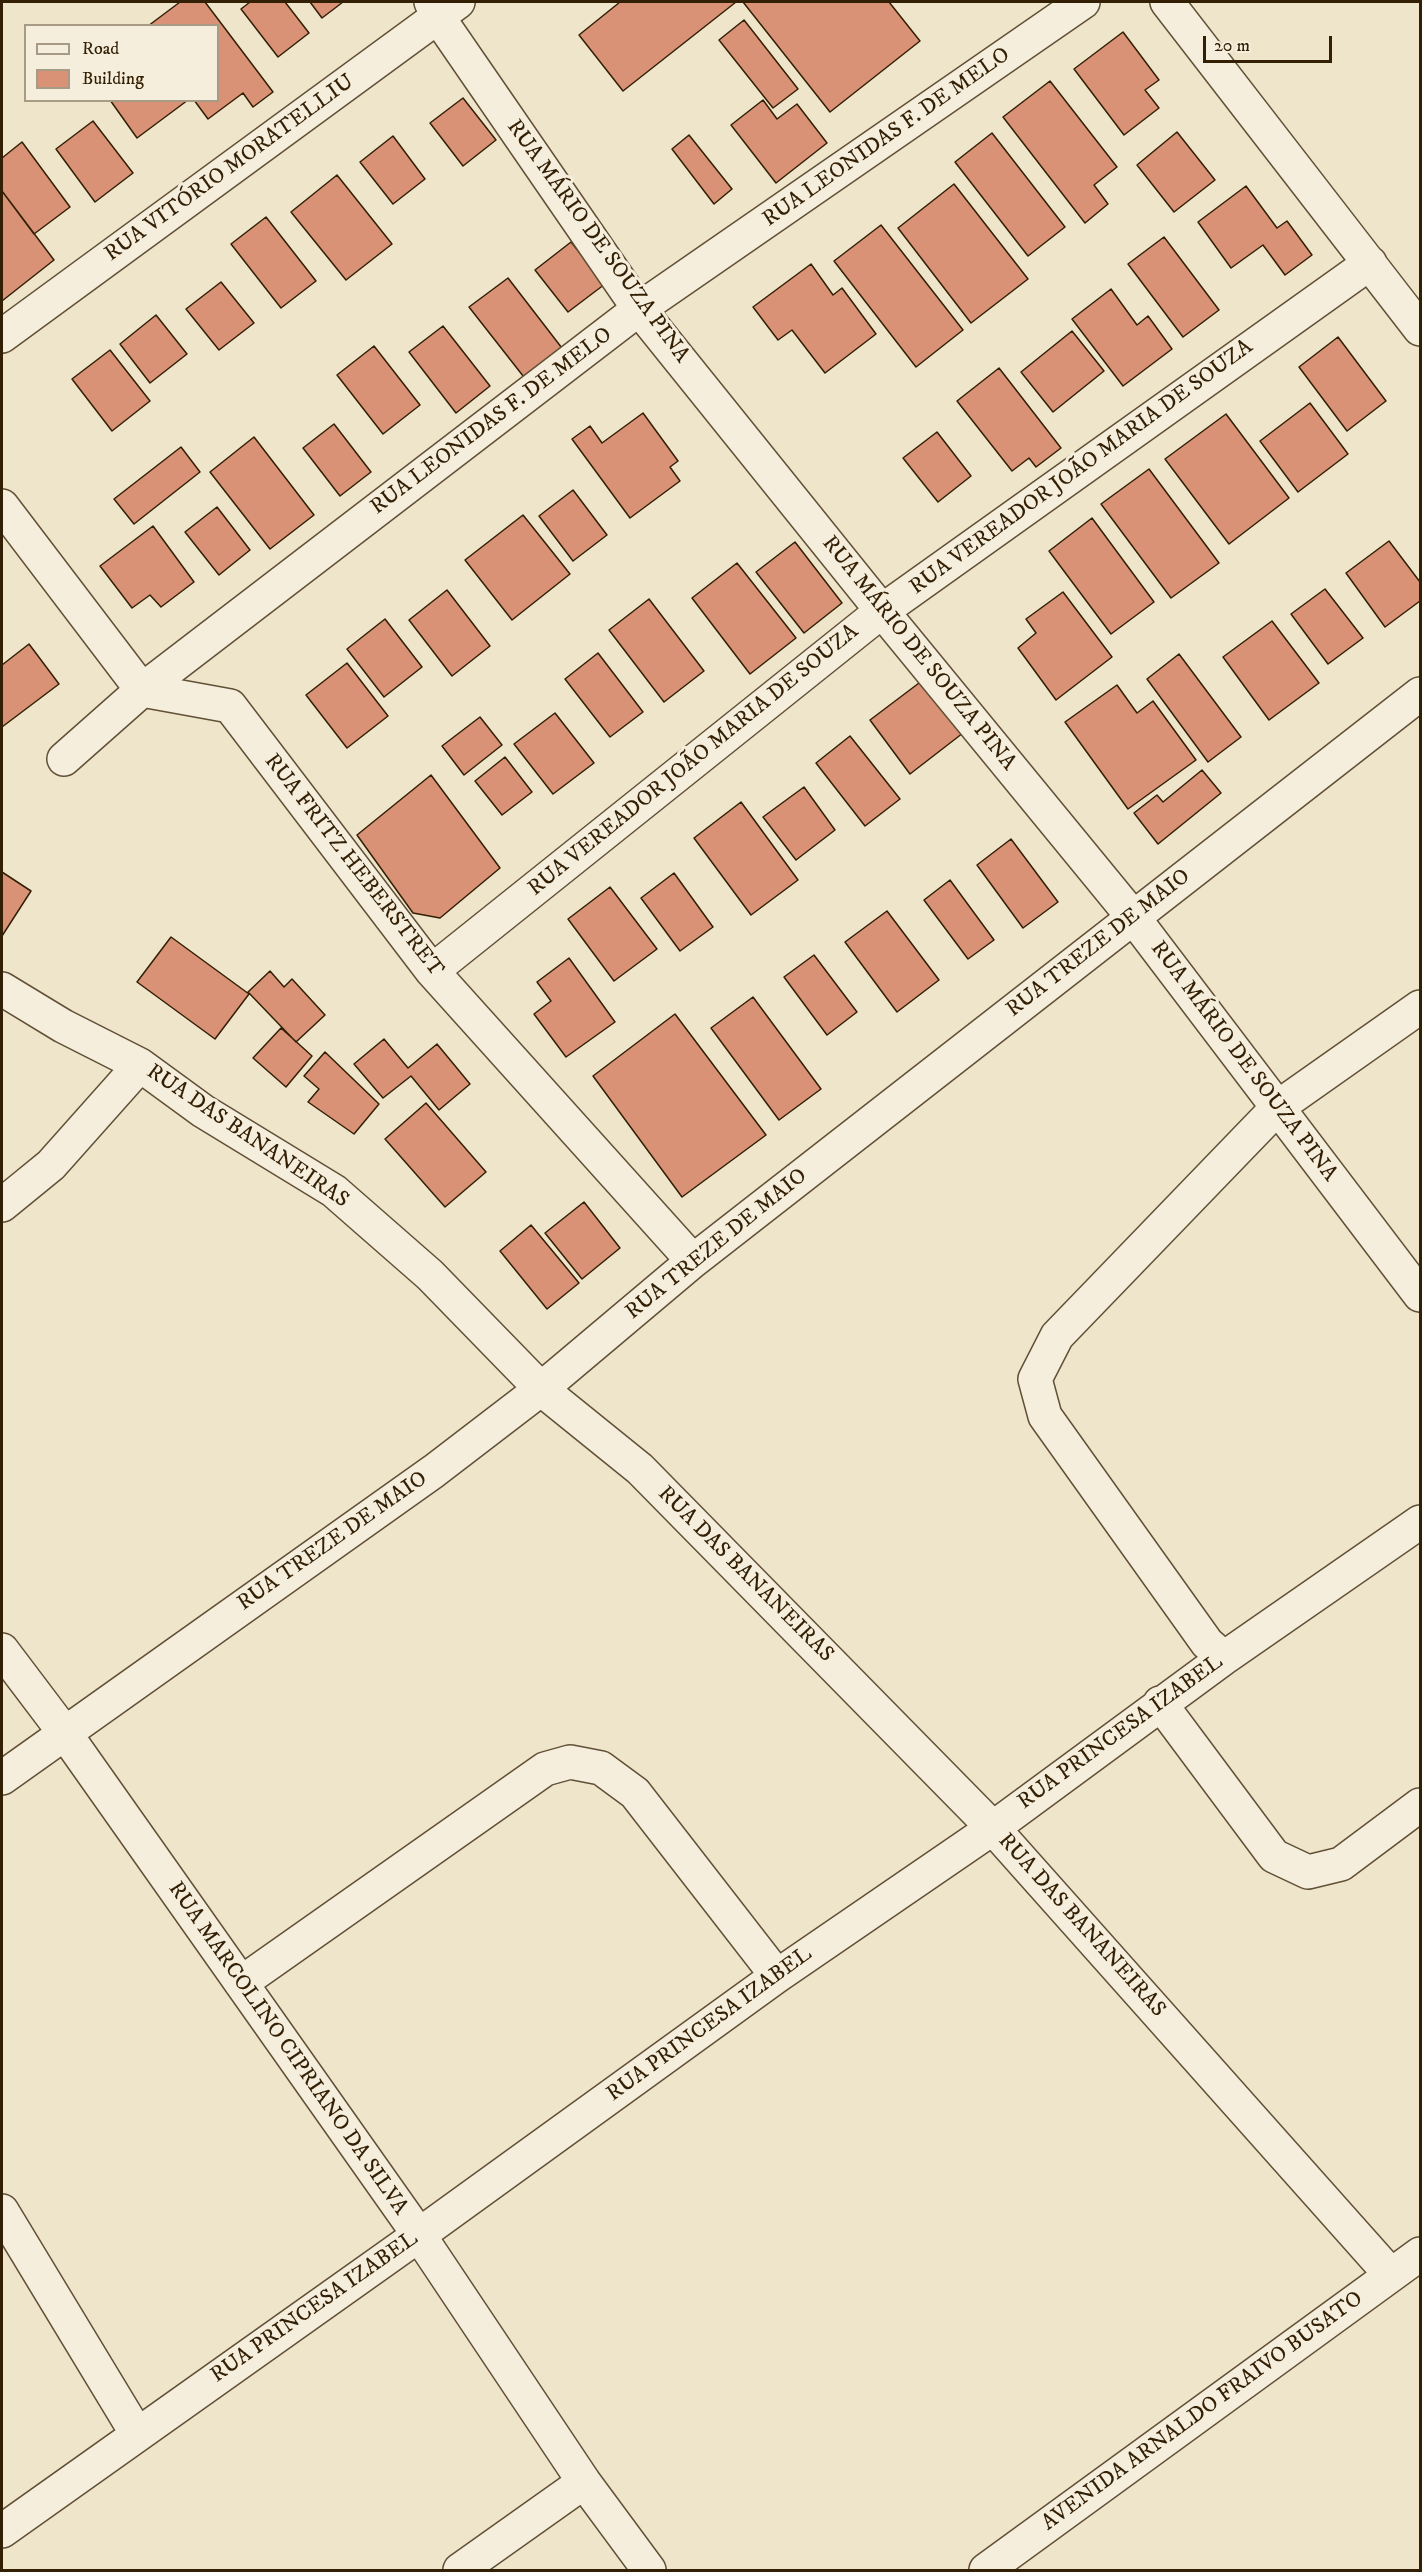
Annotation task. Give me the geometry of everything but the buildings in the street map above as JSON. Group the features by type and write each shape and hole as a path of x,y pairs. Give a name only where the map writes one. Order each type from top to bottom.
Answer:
{"street":[{"name":"RUA LEONIDAS F. DE MELO","path":"64,759 142,690 639,309 1083,2"},
{"path":"1167,2 1420,329"},
{"name":"RUA MÁRIO DE SOUZA PINA","path":"442,7 639,309 882,611 1133,917 1420,1295"},
{"name":"RUA VITÓRIO MORATELLIU","path":"2,336 442,7"},
{"name":"RUA VEREADOR JOÃO MARIA DE SOUZA","path":"432,971 882,611 1370,263"},
{"path":"2,506 142,690"},
{"name":"RUA FRITZ HEBERSTRET","path":"142,690 230,706 432,971 693,1261"},
{"name":"RUA TREZE DE MAIO","path":"2,1778 434,1471 541,1389 693,1261 1420,694"},
{"name":"RUA DAS BANANEIRAS","path":"2,989 63,1026 140,1065 203,1111 334,1191 430,1275 541,1389 640,1469 993,1828 1391,2275"},
{"path":"1224,1658 1207,1642 1045,1416 1035,1379 1057,1336 1278,1107 1420,1007"},
{"path":"2,1205 51,1165 140,1065"},
{"name":"RUA PRINCESA IZABEL","path":"2,2531 419,2235 777,1976 993,1828 1160,1703 1420,1522"},
{"name":"RUA MARCOLINO CIPRIANO DA SILVA","path":"2,1650 64,1732 419,2235 584,2482 649,2571"},
{"path":"1160,1703 1274,1856 1308,1872 1341,1864 1420,1805"},
{"path":"241,1983 545,1769 570,1762 601,1768 635,1793 777,1976"},
{"path":"2,2211 137,2434"},
{"name":"AVENIDA ARNALDO FRAIVO BUSATO","path":"986,2571 1420,2254"},
{"path":"460,2571 584,2482"}]}
